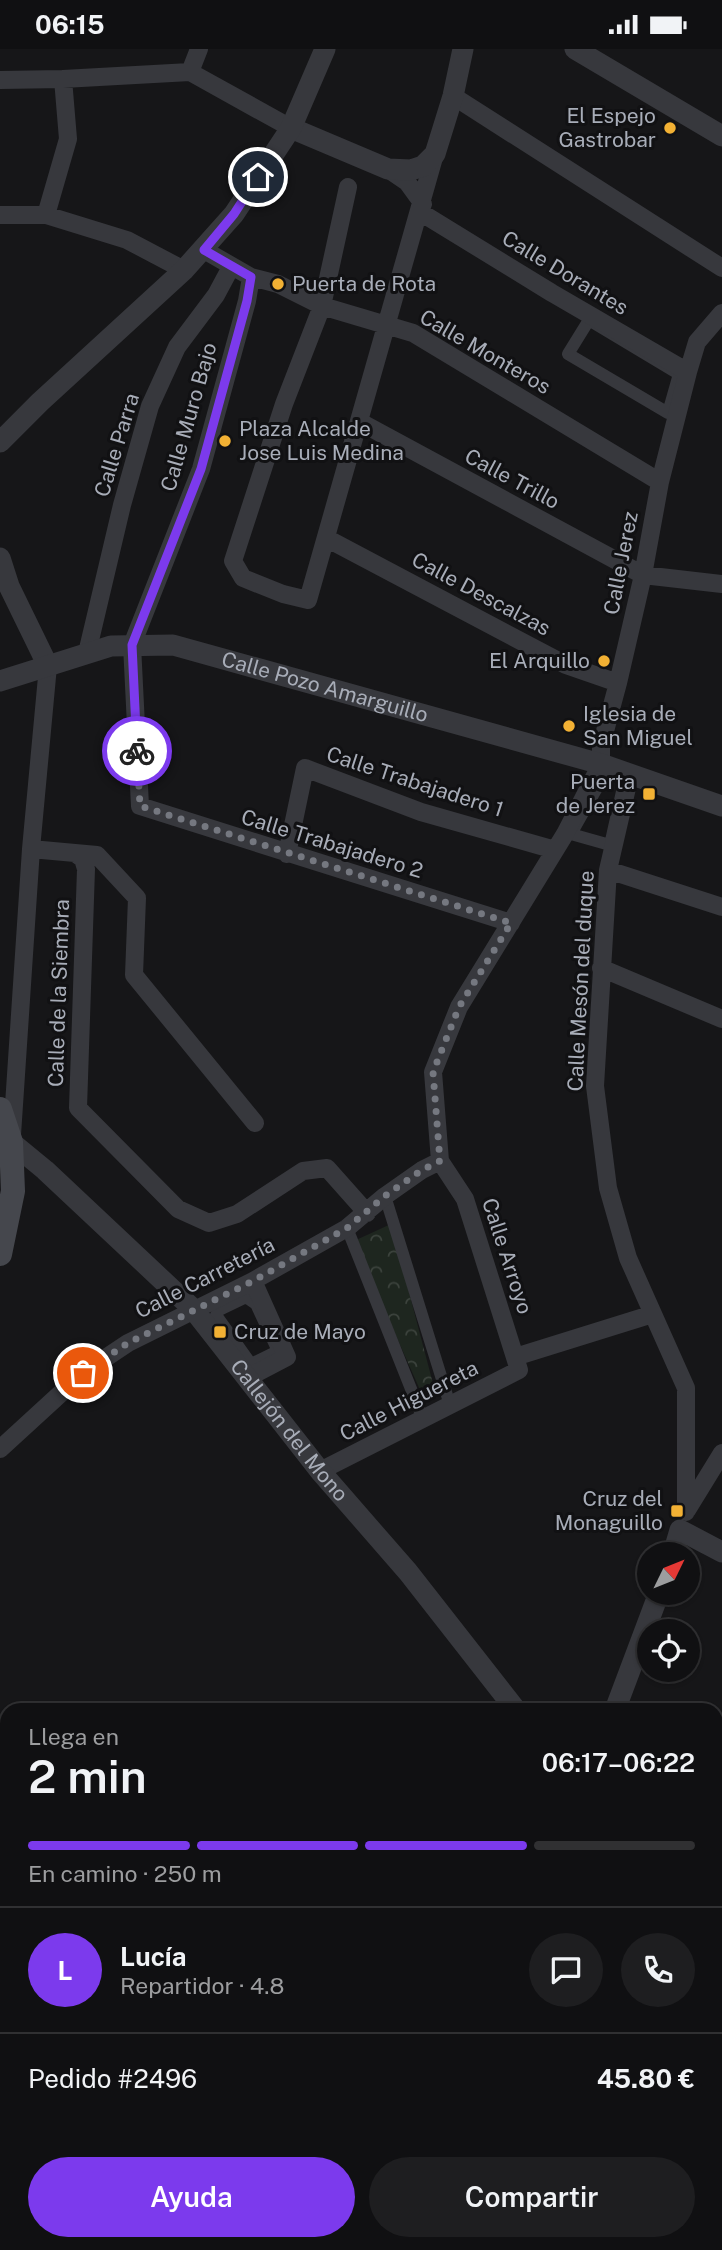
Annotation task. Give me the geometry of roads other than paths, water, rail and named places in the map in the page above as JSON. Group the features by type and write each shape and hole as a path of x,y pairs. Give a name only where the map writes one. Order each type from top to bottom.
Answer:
{"main road":[{"path":"0,1109 11,1142 13,1191 0,1254"}],"street":[{"path":"190,72 199,49"},
{"path":"0,442 184,270 234,214 292,128 325,49"},
{"path":"348,187 322,306 284,404 233,561 243,577 283,594 308,600 453,96 463,49"},
{"path":"575,49 722,136"},
{"path":"0,80 190,72 292,128 388,169 411,170 423,166 435,154"},
{"path":"46,215 68,139 63,79"},
{"path":"453,96 722,268"},
{"name":"Calle Dorantes","path":"388,169 407,182 421,208 552,293 688,372"},
{"path":"0,215 46,215 127,240 184,270"},
{"name":"Calle Monteros","path":"204,250 251,277 278,284 322,306 413,334 660,482"},
{"name":"Calle Parra","path":"87,653 149,406 177,347 216,295 231,267"},
{"name":"Calle Muro Bajo","path":"132,645 201,469 247,301 251,277"},
{"name":"Calle Jerez","path":"603,768 601,747 643,575 660,482 688,372 697,342 722,313"},
{"path":"589,320 679,374 668,414 568,354 589,320"},
{"name":"Calle Trillo","path":"360,422 643,575"},
{"name":"Calle Descalzas","path":"326,538 566,665 618,683"},
{"path":"0,558 9,586 48,666 31,849 11,1142"},
{"path":"643,575 722,584"},
{"name":"Calle Trabajadero 2","path":"132,645 140,806 511,923"},
{"name":"Calle Pozo Amarguillo","path":"0,681 111,646 173,645 630,775 722,806"},
{"name":"Calle Trabajadero 1","path":"287,854 305,768 421,812 555,850"},
{"path":"603,768 625,778 610,845 571,834 603,768"},
{"path":"440,1161 433,1072 459,1007 603,768"},
{"name":"Calle Mesón del duque","path":"630,775 608,870 595,1086 608,1188 628,1258 686,1388 683,1521"},
{"path":"31,849 97,855 137,898 134,975 255,1123"},
{"name":"Calle de la Siembra","path":"75,853 83,859 86,869 78,1108 178,1209 209,1223 237,1214 303,1171 327,1168 366,1213"},
{"path":"608,870 722,907"},
{"path":"601,968 722,1019"},
{"name":"Callejón del Mono","path":"11,1142 45,1170 193,1309 320,1471 408,1572 511,1703"},
{"name":"Calle Carretería","path":"0,1449 83,1373 128,1343 253,1281 347,1228 385,1196 440,1161"},
{"name":"Calle Arroyo","path":"440,1161 466,1199 517,1364"},
{"path":"13,1191 26,1173 45,1170"},
{"path":"385,1196 450,1405"},
{"path":"347,1228 423,1419"},
{"path":"247,1378 287,1357 253,1281"},
{"path":"246,1297 251,1299 278,1350 251,1364 216,1315 219,1310 246,1297"},
{"name":"Calle Higuereta","path":"320,1471 450,1405 517,1364 653,1314"},
{"path":"677,1542 683,1521 722,1453"},
{"path":"683,1521 722,1552"},
{"path":"618,1703 654,1605"}],"place":[{"name":"El Espejo Gastrobar","path":"670,128"},
{"name":"Puerta de Rota","path":"278,284"},
{"name":"Plaza Alcalde Jose Luis Medina","path":"225,441"},
{"name":"El Arquillo","path":"604,661"},
{"name":"Iglesia de San Miguel","path":"569,726"},
{"name":"Puerta de Jerez","path":"649,794"},
{"name":"Cruz de Mayo","path":"220,1332"},
{"name":"Cruz del Monaguillo","path":"677,1511"}]}
